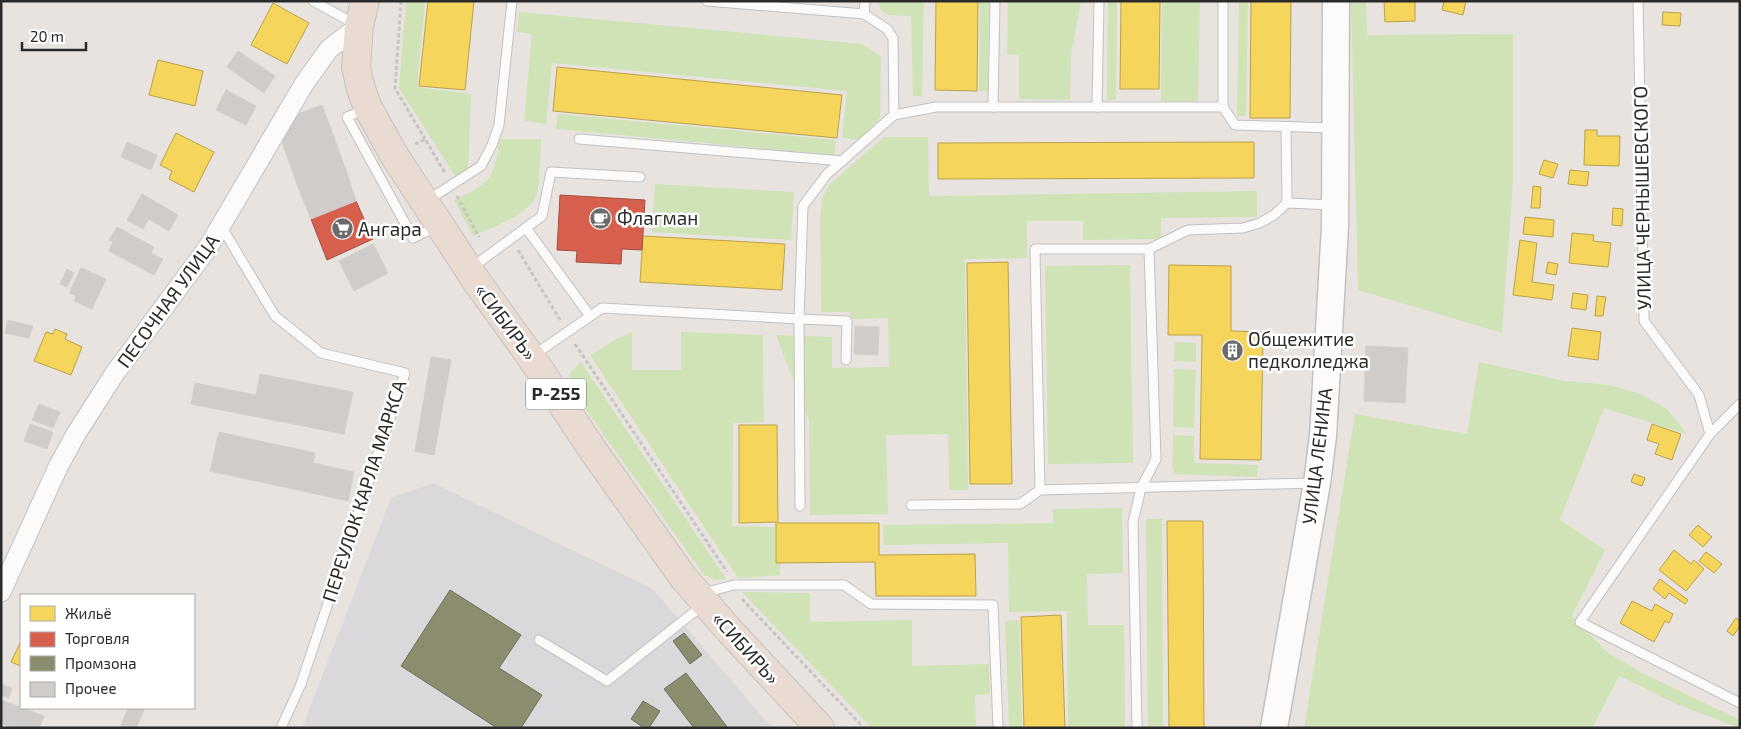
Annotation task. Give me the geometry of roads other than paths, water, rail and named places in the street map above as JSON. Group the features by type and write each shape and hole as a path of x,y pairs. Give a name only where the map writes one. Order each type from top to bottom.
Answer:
{"highway":[{"name":"«СИБИРЬ»","path":"362,14 356,67 361,89 368,108 394,155 424,202 469,270 683,577 820,728"}],"main road":[{"name":"УЛИЦА ЛЕНИНА","path":"1274,728 1317,483 1323,436 1335,226 1336,1"}],"street":[{"name":"ПЕСОЧНАЯ УЛИЦА","path":"1,592 58,467 89,412 115,373 207,249 304,84 329,49 362,14"}],"lane":[{"path":"313,1 362,14"},
{"path":"424,202 481,166 492,145 499,125 512,1"},
{"path":"707,1 864,14 887,29 894,38 894,115"},
{"path":"864,14 865,1"},
{"path":"993,107 995,1"},
{"path":"1097,107 1099,1"},
{"path":"1223,1 1223,107 1235,125 1336,128"},
{"name":"УЛИЦА ЧЕРНЫШЕВСКОГО","path":"1638,1 1644,321 1699,395 1710,434"},
{"path":"800,506 799,319 803,206 827,174 894,115 936,107 1223,107"},
{"path":"368,108 347,117 413,238 440,226"},
{"path":"1286,127 1287,203"},
{"path":"579,139 843,161"},
{"path":"469,270 542,216 551,172 640,177"},
{"path":"1040,490 1035,250 1149,249 1188,230 1243,228 1260,223 1274,215 1287,203 1334,205"},
{"name":"ПЕРЕУЛОК КАРЛА МАРКСА","path":"221,226 275,316 320,353 405,374 301,684 282,728"},
{"path":"526,228 590,316"},
{"path":"1137,728 1133,522 1141,488 1156,459 1149,249"},
{"path":"531,357 602,308 847,321 846,360"},
{"path":"1740,404 1710,434 1580,622 1740,702"},
{"path":"911,505 1020,504 1040,490 1317,483"},
{"path":"539,640 607,681 702,599 734,585 844,585 871,604 993,605 998,728"}],"place":[{"name":"Флагман","path":"601,218"},
{"name":"Ангара","path":"342,229"},
{"name":"Общежитие педколледжа","path":"1232,350"}]}
